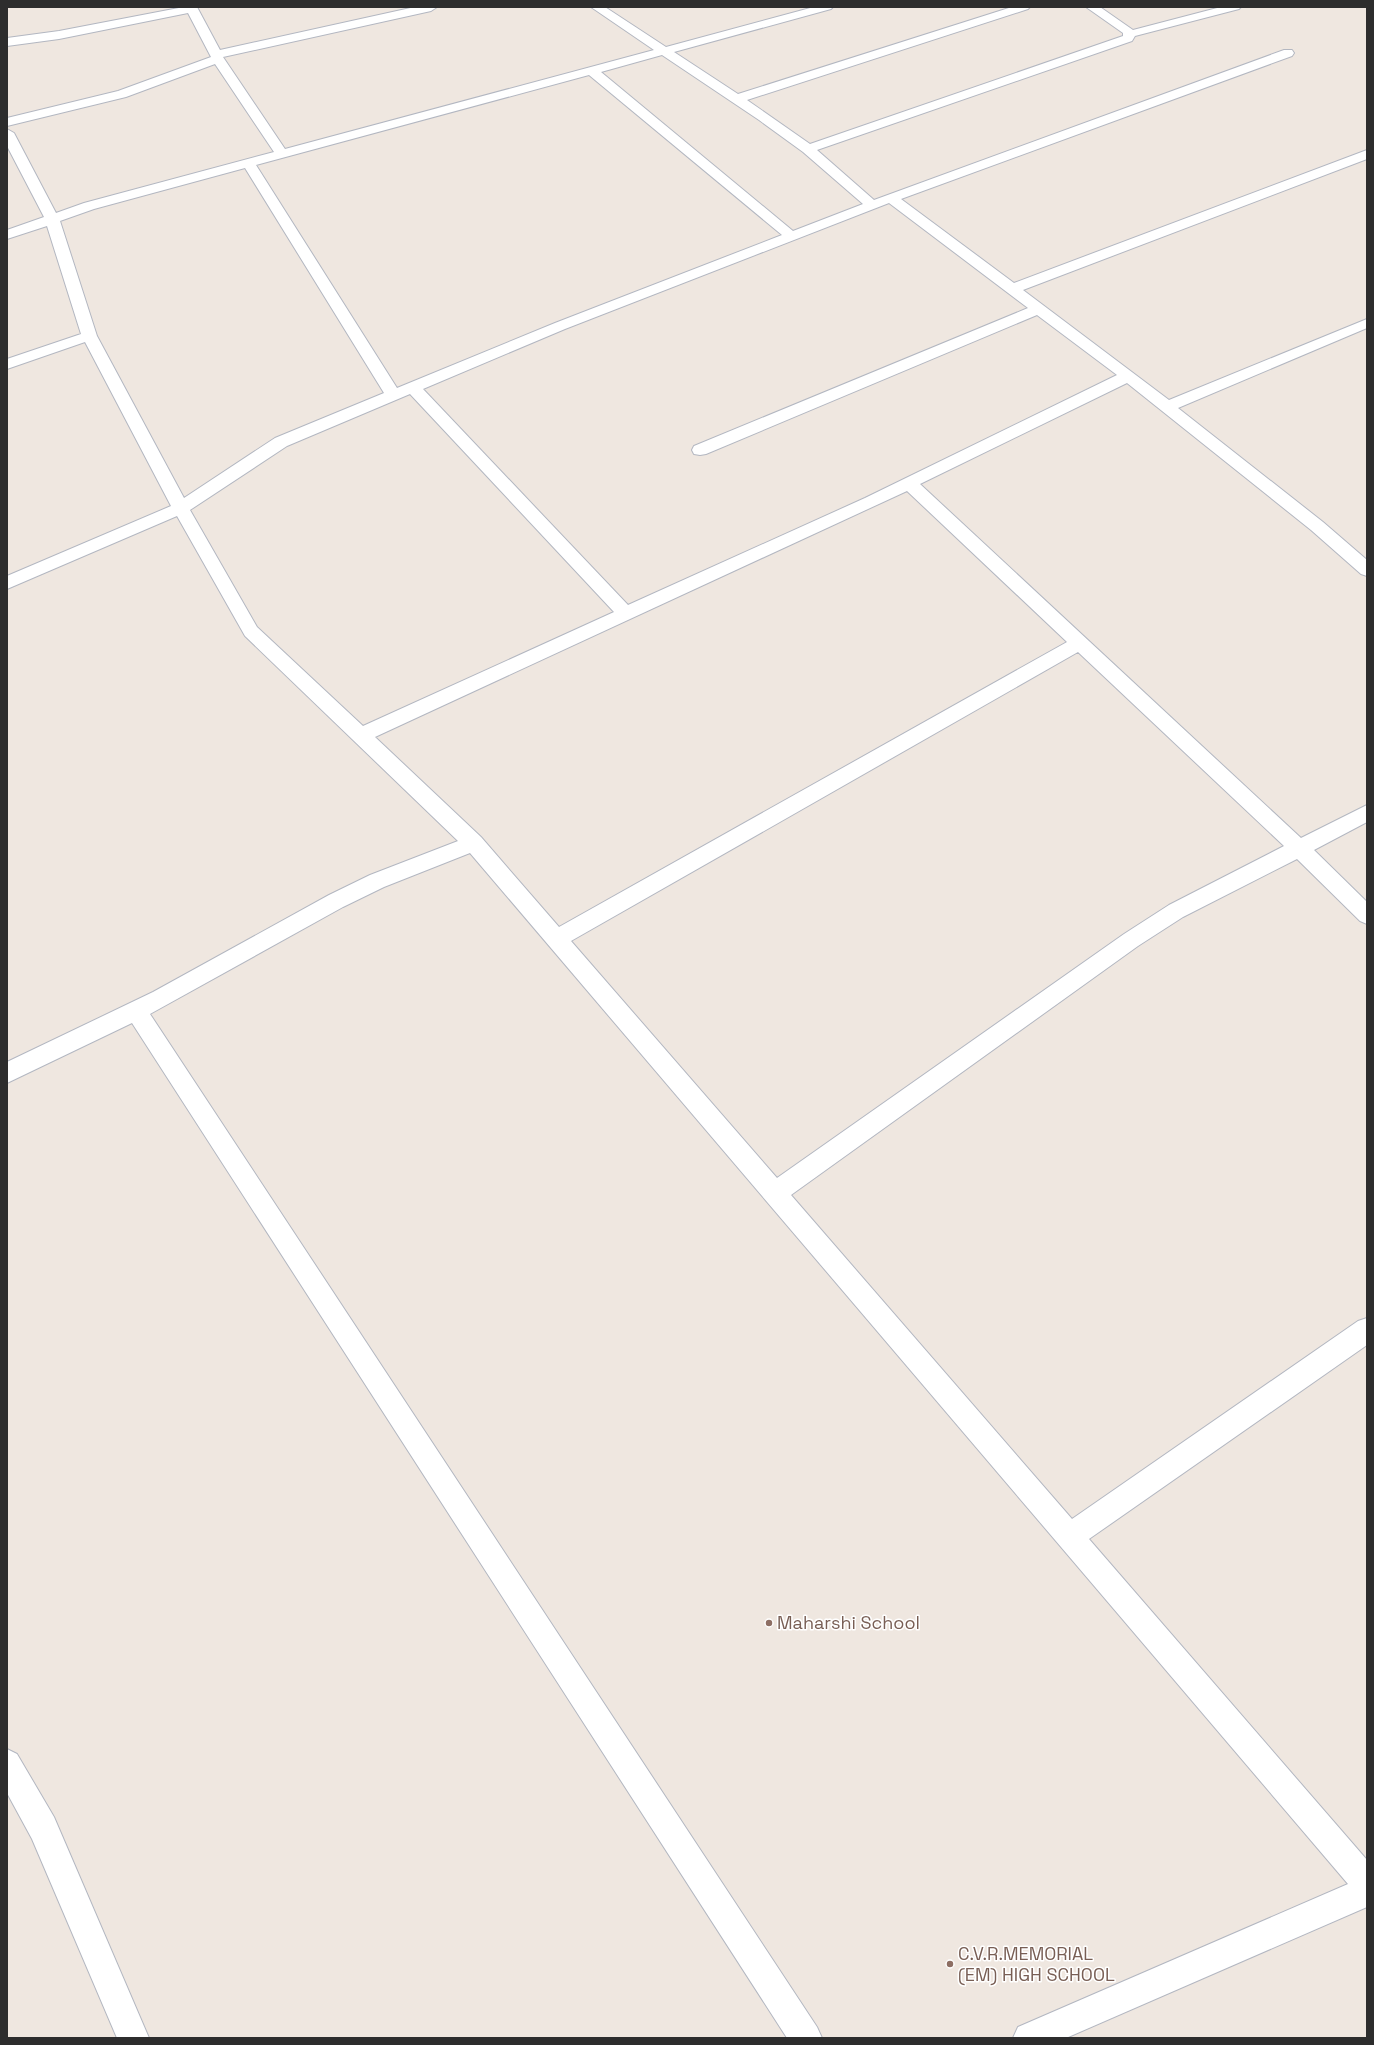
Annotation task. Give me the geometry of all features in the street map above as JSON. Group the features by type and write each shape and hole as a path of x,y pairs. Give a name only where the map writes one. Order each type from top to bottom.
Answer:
{"street":[{"path":"7,122 122,94 217,57 431,7"},
{"path":"598,7 737,99 808,149 872,205"},
{"path":"7,235 89,206 827,7"},
{"path":"737,99 1024,7"},
{"path":"1092,7 1127,30 1130,34"},
{"path":"808,149 1128,38 1130,34 1235,7"},
{"path":"7,42 59,35 191,8 217,57 282,154"},
{"path":"7,584 181,508 281,442 412,387 560,326 890,198 1288,53"},
{"path":"591,70 791,236"},
{"path":"7,133 52,219 89,336 181,508 251,631 474,843 1367,1883"},
{"path":"1012,289 1367,154"},
{"path":"248,163 393,396"},
{"path":"890,198 1128,376 1317,526 1367,570"},
{"path":"700,450 1039,309"},
{"path":"1167,407 1367,323"},
{"path":"7,364 89,336"},
{"path":"361,735 909,483 1128,376"},
{"path":"412,387 626,614"},
{"path":"909,483 1299,848 1367,915"},
{"path":"556,939 1080,643"},
{"path":"775,1194 1131,940 1176,911 1367,813"},
{"path":"7,1074 162,999 336,901 377,881 474,843"},
{"path":"136,1011 806,2038"},
{"path":"1070,1536 1367,1330"},
{"path":"7,1764 43,1828 133,2038"},
{"path":"1029,2038 1367,1891"}],"place":[{"name":"Maharshi School","path":"769,1623"},
{"name":"C.V.R.MEMORIAL (EM) HIGH SCHOOL","path":"950,1964"}]}
